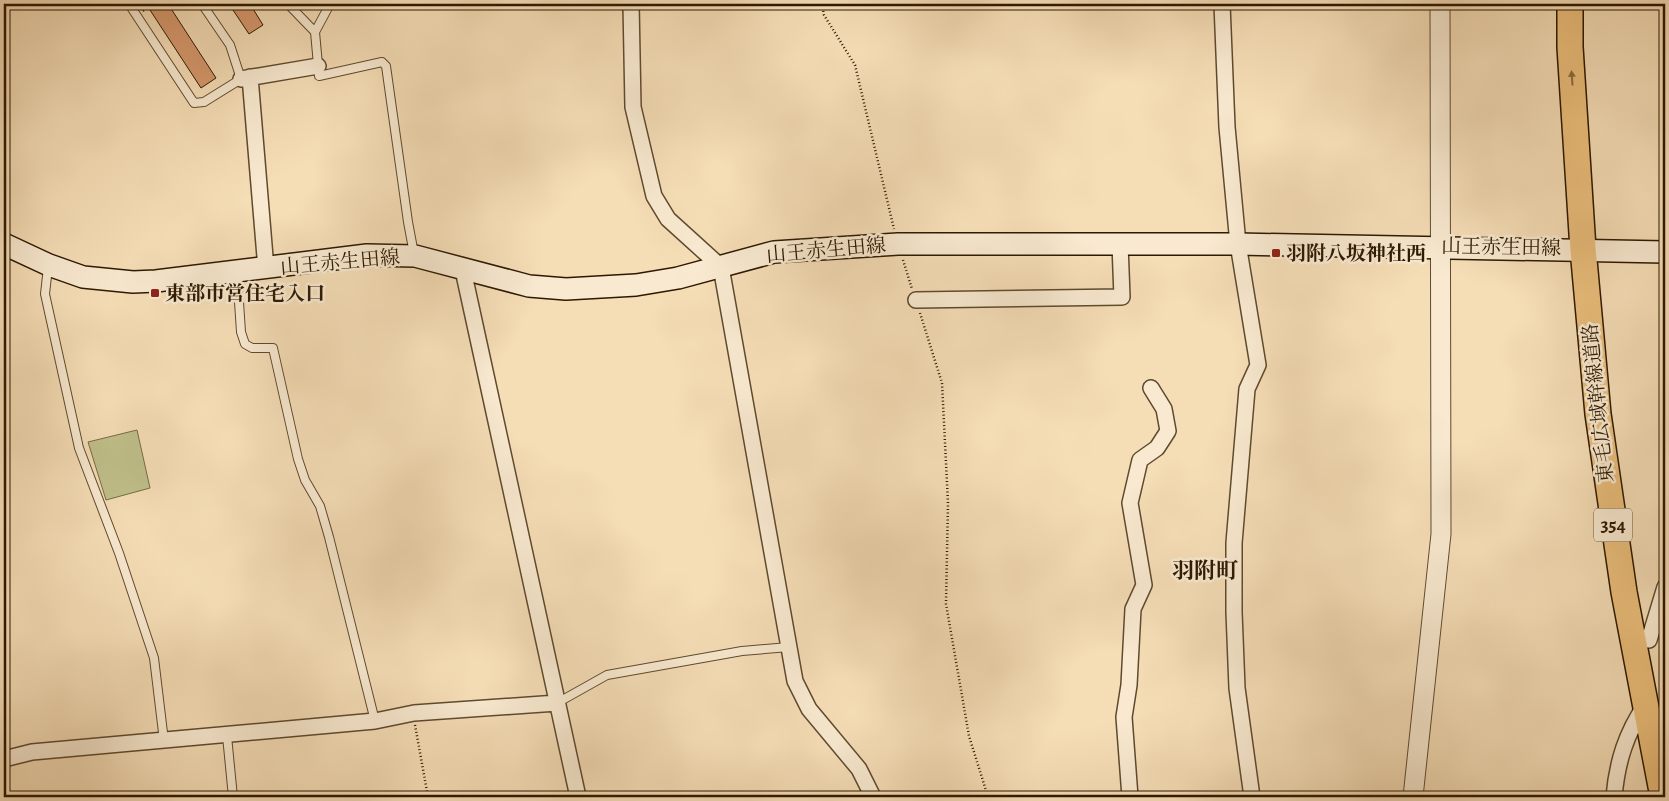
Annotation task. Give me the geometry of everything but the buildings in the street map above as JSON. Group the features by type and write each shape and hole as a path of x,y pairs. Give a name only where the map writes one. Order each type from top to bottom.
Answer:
{"highway":[{"name":"東毛広域幹線道路","path":"1570,4 1570,47 1591,249 1649,640 1665,726"},
{"name":"東毛広域幹線道路","path":"1587,4 1591,249 1598,414 1608,497 1663,797"}],"main road":[{"name":"山王赤生田線","path":"4,244 83,277 115,281 156,281 368,255 415,256 528,286 585,288 636,285 721,267 774,252 898,244 1439,246 1665,252"}],"street":[{"path":"631,4 634,107 654,196 668,219 721,267 795,681 809,709 859,768 873,797"},
{"path":"1222,4 1227,127 1238,244 1258,365 1247,389 1234,543 1236,680 1252,797"},
{"path":"1413,797 1441,534 1440,4"},
{"path":"266,269 246,78 318,66"},
{"path":"916,300 1122,297 1120,244"},
{"path":"463,270 578,797"},
{"path":"1130,797 1124,717 1129,685 1133,609 1144,585 1130,503 1140,460 1157,448 1168,431 1164,409 1151,388"},
{"path":"1649,640 1665,587"},
{"path":"4,759 32,752 227,736 375,721 414,713 557,703"},
{"path":"1614,797 1616,769 1633,723 1646,704"}],"lane":[{"path":"129,4 194,103 204,102 246,78 230,45 202,4"},
{"path":"288,4 315,32"},
{"path":"330,4 315,32 320,76 382,62 386,66 408,222 415,256"},
{"path":"49,264 45,294 79,448 119,553 154,658 164,741"},
{"path":"237,272 241,332 245,344 252,348 273,348 298,460 305,480 320,506 375,721"},
{"path":"557,703 607,675 742,651 789,647"},
{"path":"227,736 233,797"}],"path":[{"path":"822,4 824,15 854,65 898,244 942,382 948,503 946,604 969,736 988,797"},
{"path":"414,713 428,797"}],"green space":[{"path":"137,430 150,488 106,500 88,442"}],"place":[{"name":"羽附八坂神社西","path":"1276,253"},
{"name":"東部市営住宅入口","path":"155,293"}],"district":[{"name":"羽附町","path":"1205,571"}]}
